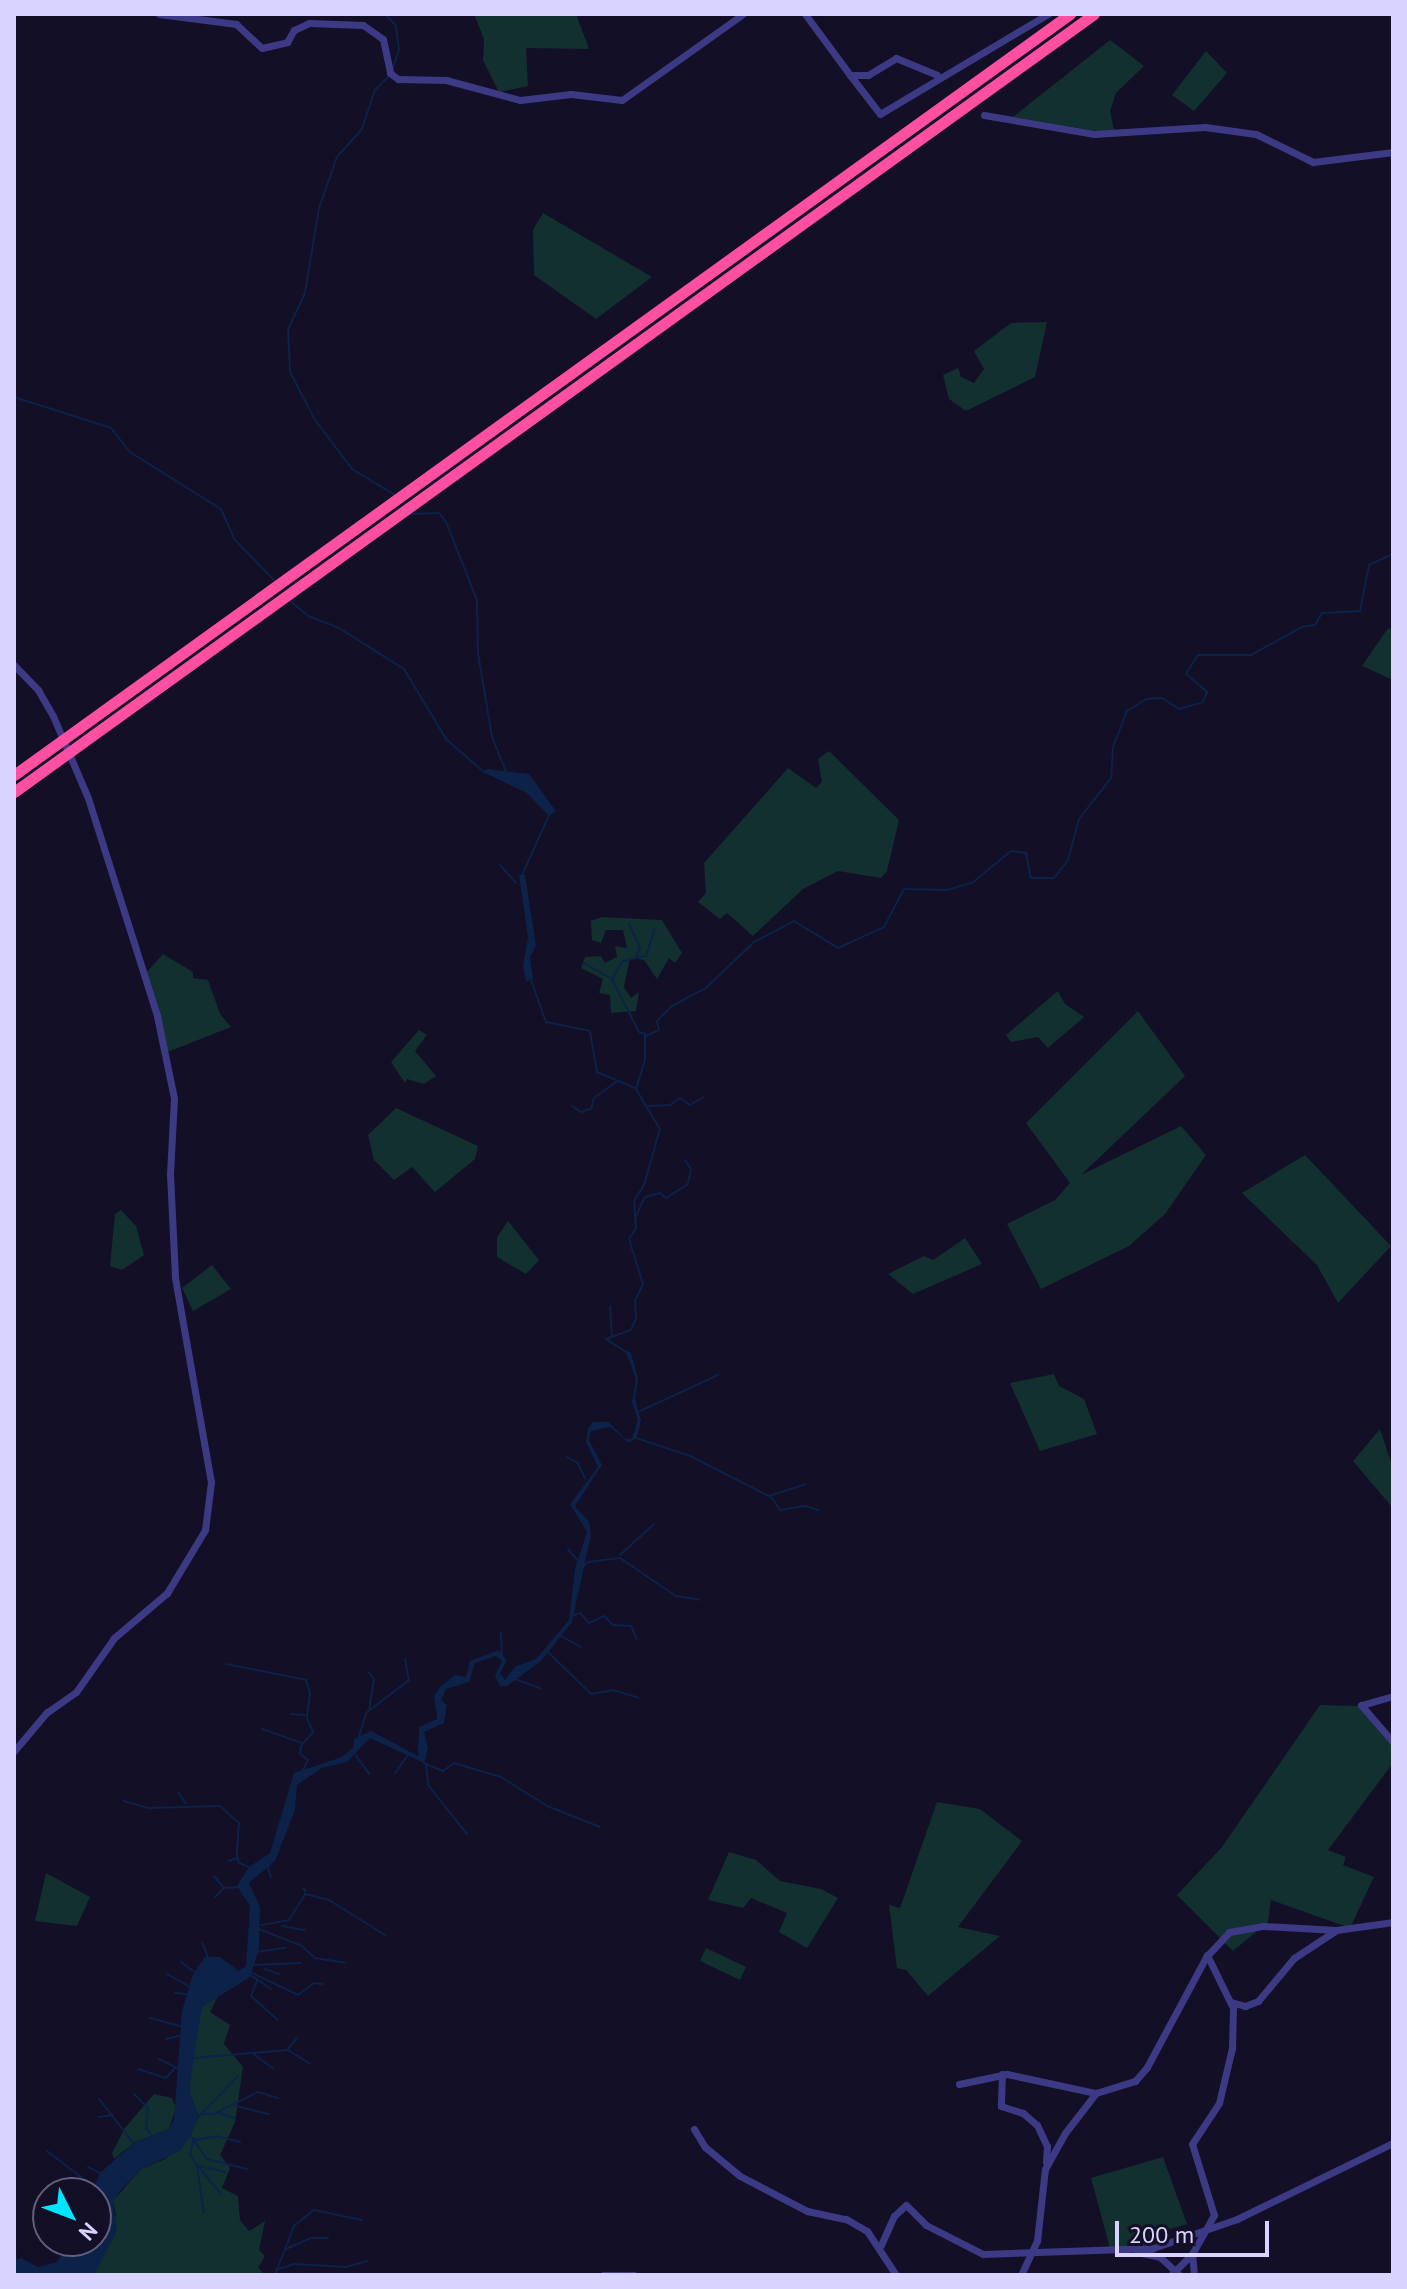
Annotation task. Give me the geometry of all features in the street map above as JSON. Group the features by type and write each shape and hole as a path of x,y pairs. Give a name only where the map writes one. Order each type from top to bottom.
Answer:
{"highway":[{"path":"14,775 1070,14"},
{"path":"14,792 1094,14"}],"street":[{"path":"159,14 236,24 262,48 287,42 294,30 309,23 363,25 383,39 390,73 400,80 446,80 520,100 571,94 622,100 743,14"},
{"path":"805,14 880,114 937,75 1048,14"},
{"path":"850,75 868,75 896,58 937,75"},
{"path":"984,115 1094,134 1165,126 1256,134 1313,162 1393,152"},
{"path":"14,665 38,690 64,739 88,798 146,982 174,1092 175,1278 211,1482 205,1530 167,1593 114,1638 76,1692 47,1712 14,1751"},
{"path":"1393,1696 1361,1705 1393,1742"},
{"path":"959,2084 1002,2074 1096,2093 1135,2081 1147,2067 1207,1955 1229,1932 1263,1926 1336,1930 1393,1922"},
{"path":"1231,2002 1245,2006 1258,2001 1294,1958 1336,1930"},
{"path":"1127,2251 1160,2257 1175,2274 1213,2225 1212,2200 1192,2144 1212,2116 1223,2088 1232,2048 1231,2002 1207,1955"},
{"path":"1002,2074 1001,2106 1023,2113 1037,2125 1047,2146 1033,2253 1021,2275"},
{"path":"1045,2169 1096,2093"},
{"path":"694,2129 705,2147 740,2176 807,2211 846,2219 881,2245 896,2275"},
{"path":"881,2245 894,2216 906,2205 926,2225 977,2253 1127,2251 1178,2242 1213,2225 1249,2215 1393,2143"},
{"path":"1192,2254 1194,2275"},
{"path":"603,2275 634,2275"}],"green space":[{"path":"474,14 576,14 589,49 526,48 528,86 499,92 483,60 484,39"},
{"path":"1110,40 1144,66 1116,93 1110,111 1115,134 1013,117"},
{"path":"1206,51 1227,73 1194,111 1172,95"},
{"path":"543,213 652,277 596,319 534,275 533,230"},
{"path":"1047,322 1035,377 966,411 949,399 943,375 958,368 961,377 974,383 984,369 974,351 1011,323"},
{"path":"1388,628 1393,630 1393,680 1362,666"},
{"path":"829,751 899,820 887,871 881,878 838,871 803,889 753,936 727,913 720,919 698,902 706,893 704,863 788,768 816,788 822,782 818,759"},
{"path":"601,917 662,920 682,953 675,963 669,958 657,979 644,960 630,958 624,987 631,998 639,992 636,1011 611,1013 610,995 599,993 603,979 581,968 585,957 601,956 605,963 617,957 615,946 627,948 623,930 606,930 601,943 592,940 591,921"},
{"path":"163,954 193,972 193,978 208,980 220,1014 231,1027 165,1053 144,975"},
{"path":"1058,991 1065,1004 1084,1017 1048,1048 1038,1037 1011,1042 1006,1035"},
{"path":"1138,1011 1185,1076 1081,1175 1181,1126 1206,1155 1165,1214 1129,1246 1041,1289 1007,1224 1055,1200 1070,1183 1026,1123"},
{"path":"419,1030 427,1035 415,1051 436,1076 424,1084 407,1079 405,1083 391,1062"},
{"path":"396,1108 478,1146 475,1159 435,1192 412,1167 394,1180 374,1160 368,1135"},
{"path":"1305,1155 1391,1246 1338,1303 1317,1265 1242,1193"},
{"path":"121,1210 136,1226 144,1255 122,1270 110,1266 115,1214"},
{"path":"508,1221 539,1260 526,1274 497,1257 497,1237"},
{"path":"965,1238 982,1264 913,1294 888,1274 924,1256 933,1260"},
{"path":"212,1265 231,1289 193,1311 182,1288"},
{"path":"1054,1374 1059,1386 1084,1399 1097,1434 1040,1451 1010,1383"},
{"path":"1380,1429 1393,1468 1392,1507 1353,1461"},
{"path":"1320,1705 1359,1706 1393,1742 1393,1763 1328,1850 1346,1857 1343,1865 1374,1877 1350,1928 1271,1900 1268,1922 1233,1951 1177,1895 1222,1847"},
{"path":"937,1802 980,1809 1022,1841 958,1927 1000,1936 928,1996 906,1970 897,1968 889,1905 900,1908"},
{"path":"729,1852 756,1860 780,1881 821,1889 838,1898 807,1948 779,1932 787,1913 751,1898 743,1908 708,1900"},
{"path":"46,1873 90,1897 77,1926 35,1921"},
{"path":"706,1948 746,1967 740,1980 700,1961"},
{"path":"220,1992 210,2012 230,2025 224,2044 243,2067 235,2122 220,2155 230,2168 222,2188 238,2196 240,2220 249,2231 265,2221 259,2250 265,2256 258,2268 266,2275 94,2275 101,2257 112,2257 112,2227 116,2216 113,2201 141,2169 165,2159 188,2139 199,2116 189,2098 192,2049 202,2007"},
{"path":"154,2094 172,2098 176,2108 169,2129 135,2142 114,2159 112,2153 125,2128"},
{"path":"1163,2157 1187,2224 1150,2235 1153,2248 1111,2252 1091,2178"}],"water":[{"path":"487,769 529,774 556,811 549,816 527,793 483,772"},
{"path":"519,874 525,875 536,946 530,957 533,978 526,982 523,966 528,938"},
{"path":"625,1350 631,1353 638,1379 635,1399 641,1420 637,1437 629,1443 610,1427 591,1431 589,1440 602,1465 575,1506 589,1522 591,1535 572,1622 541,1661 507,1686 500,1686 495,1676 502,1661 496,1656 475,1663 469,1682 446,1689 441,1700 447,1705 444,1723 424,1732 428,1748 424,1763 370,1738 347,1762 322,1768 297,1785 295,1810 275,1861 249,1883 260,1907 259,1949 250,1977 202,2007 189,2089 199,2116 180,2151 141,2169 120,2191 113,2202 117,2231 112,2241 112,2177 98,2177 135,2142 169,2129 174,2120 182,2011 193,1974 205,1957 220,1957 239,1971 246,1966 250,1906 237,1886 249,1867 270,1853 294,1773 342,1757 353,1748 354,1739 371,1731 418,1756 419,1727 437,1719 434,1696 455,1675 466,1677 470,1661 499,1650 507,1661 500,1673 505,1680 516,1666 536,1659 569,1620 575,1569 587,1532 570,1504 598,1467 586,1442 588,1428 593,1422 609,1422 624,1438 632,1439 638,1420 632,1402 636,1379"},
{"path":"60,2257 103,2257 94,2275 14,2275 14,2261 21,2258 38,2267 57,2262"}],"waterway":[{"path":"385,14 396,26 399,50 392,70"},
{"path":"389,76 375,90 362,129 337,157 319,208 305,293 288,329 290,372 315,420 352,469 395,495"},
{"path":"14,397 111,428 130,452 221,509 235,540 274,580"},
{"path":"410,514 439,513 446,522 477,600 478,653 492,737 506,772"},
{"path":"646,1036 659,1030 657,1021 672,1006 707,987 754,942 794,921 838,948 884,927 904,889 947,890 972,883 1011,851 1026,853 1031,878 1054,878 1068,860 1079,819 1111,778 1113,747 1127,711 1146,699 1162,698 1179,709 1203,702 1207,692 1186,674 1198,655 1251,655 1302,627 1315,625 1322,613 1360,611 1369,565 1393,554"},
{"path":"288,599 308,616 339,628 404,669 446,739 484,772"},
{"path":"523,873 550,813"},
{"path":"500,865 516,883"},
{"path":"629,924 640,948 635,958"},
{"path":"626,1352 606,1339 631,1330 636,1318 635,1301 643,1284 629,1239 636,1228 634,1201 644,1185 660,1129 636,1089 645,1059 645,1034 639,1032 612,979 623,961 646,956 655,929"},
{"path":"584,963 610,978"},
{"path":"531,980 546,1022 590,1031 597,1072 635,1088"},
{"path":"572,1106 581,1112 591,1109 594,1098 616,1082"},
{"path":"649,1106 670,1105 680,1098 690,1105 704,1097"},
{"path":"636,1216 645,1197 660,1193 666,1198 688,1184 691,1169 685,1160"},
{"path":"610,1306 612,1336"},
{"path":"638,1412 718,1375"},
{"path":"636,1438 690,1456 769,1496 806,1484"},
{"path":"567,1457 578,1463 585,1479"},
{"path":"771,1497 780,1510 806,1506 818,1510"},
{"path":"620,1555 654,1524"},
{"path":"568,1549 579,1562"},
{"path":"579,1571 588,1562 620,1558 676,1596 700,1600"},
{"path":"574,1615 580,1613 589,1623 604,1616 613,1625 631,1626 637,1639"},
{"path":"501,1633 502,1654"},
{"path":"561,1636 581,1647"},
{"path":"548,1652 591,1694 613,1690 639,1698"},
{"path":"358,1740 366,1713 409,1680 405,1659"},
{"path":"226,1664 306,1680 310,1693 307,1718 313,1732 301,1746 300,1754 308,1760 302,1772"},
{"path":"368,1672 374,1679 369,1711"},
{"path":"512,1678 540,1688"},
{"path":"291,1714 305,1715"},
{"path":"262,1729 302,1743"},
{"path":"354,1753 369,1774"},
{"path":"395,1773 408,1755"},
{"path":"424,1763 443,1771 454,1763 501,1777 547,1806 600,1827"},
{"path":"426,1765 428,1785 467,1834"},
{"path":"178,1792 186,1804"},
{"path":"124,1801 149,1808 220,1806 239,1823 237,1855 239,1863 249,1867"},
{"path":"229,1861 237,1858"},
{"path":"268,1868 271,1878"},
{"path":"214,1876 224,1888 239,1887"},
{"path":"215,1897 224,1888"},
{"path":"261,1925 289,1920 305,1894 329,1900 385,1935"},
{"path":"282,1926 305,1930"},
{"path":"259,1929 302,1946 315,1958 345,1963"},
{"path":"202,1942 208,1958"},
{"path":"256,1952 286,1948"},
{"path":"181,1962 193,1971"},
{"path":"253,1965 301,1963"},
{"path":"265,1969 279,1974"},
{"path":"250,1972 298,1995 314,1983 322,1984"},
{"path":"167,1974 189,1986"},
{"path":"249,1974 271,1989"},
{"path":"257,1981 251,1996 278,2020"},
{"path":"175,1993 186,1994"},
{"path":"150,2018 184,2027"},
{"path":"166,2039 184,2035"},
{"path":"288,2049 297,2038"},
{"path":"193,2058 288,2050 310,2064"},
{"path":"252,2053 273,2068"},
{"path":"159,2059 181,2070"},
{"path":"138,2069 166,2078 175,2068"},
{"path":"199,2116 238,2076"},
{"path":"203,2114 214,2114 258,2092 278,2098"},
{"path":"134,2094 148,2108 146,2129 151,2134"},
{"path":"99,2099 134,2144"},
{"path":"236,2106 269,2114"},
{"path":"220,2113 234,2118"},
{"path":"99,2117 113,2115"},
{"path":"190,2135 207,2159 247,2169"},
{"path":"196,2140 216,2136 240,2142"},
{"path":"194,2138 190,2155 197,2165 204,2214"},
{"path":"47,2151 81,2177"},
{"path":"199,2166 226,2172"},
{"path":"88,2167 100,2173"},
{"path":"199,2167 221,2194"},
{"path":"275,2275 294,2226 314,2210 362,2220"},
{"path":"14,2234 16,2262"},
{"path":"286,2249 311,2238 328,2238"},
{"path":"276,2270 295,2264 346,2267 367,2261"}]}
